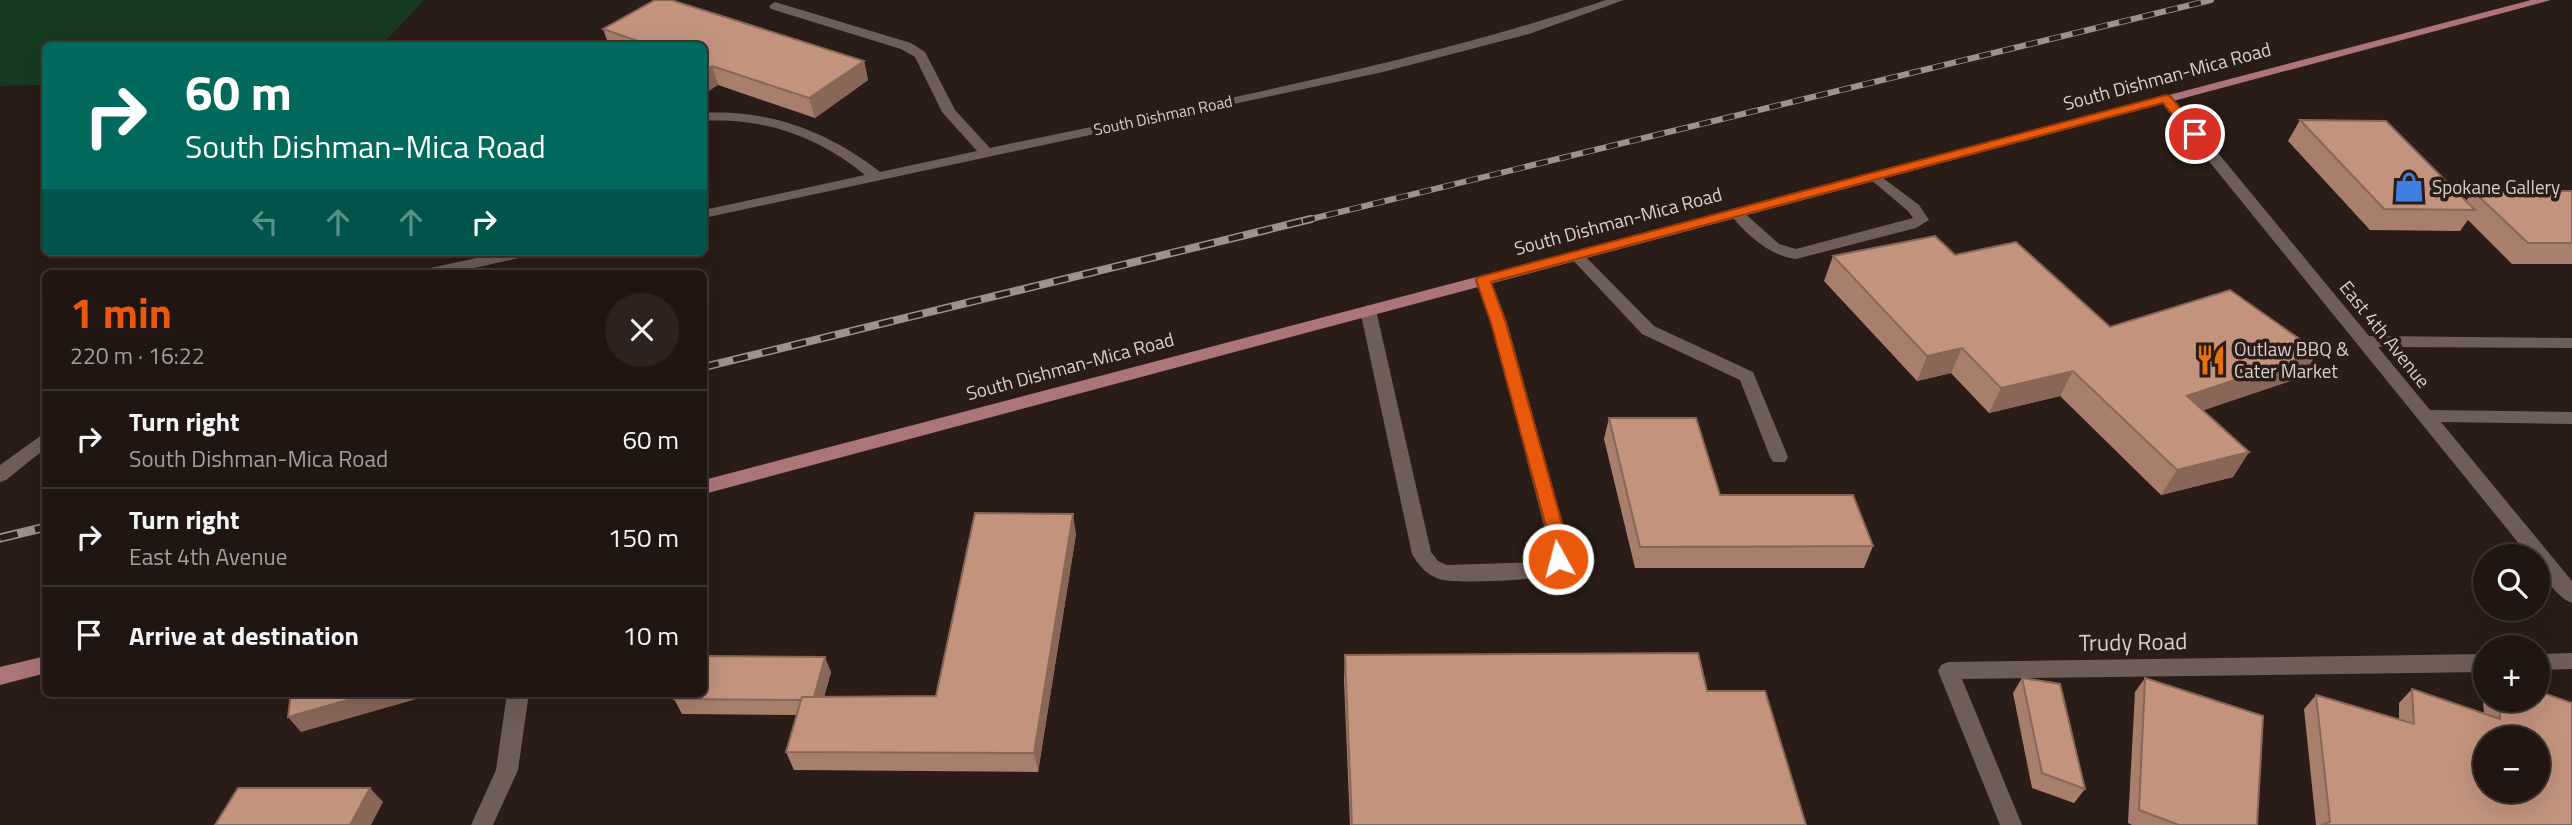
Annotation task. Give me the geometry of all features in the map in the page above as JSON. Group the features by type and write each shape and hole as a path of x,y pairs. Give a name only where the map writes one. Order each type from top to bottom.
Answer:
{"main road":[{"name":"South Dishman-Mica Road","path":"707,485 2545,0"},
{"path":"0,676 42,665"}],"street":[{"name":"South Dishman Road","path":"707,213 1395,65 1525,31 1618,0"},
{"path":"775,6 887,39 920,55 949,112 987,153"},
{"name":"East 4th Avenue","path":"2166,99 2572,595"},
{"path":"707,117 729,116 811,134 839,148 877,177"},
{"path":"1736,214 1785,253 1796,254 1910,225 1920,220 1914,208 1875,176"},
{"path":"444,270 509,256"},
{"path":"1576,256 1648,330 1747,376 1779,457"},
{"path":"1368,310 1422,554 1431,566 1444,573 1528,572 1546,569 1558,559 1559,545 1499,323 1483,280"},
{"path":"2364,341 2572,343"},
{"path":"2426,416 2572,418"},
{"path":"4,468 42,441"},
{"path":"2550,662 2572,661"},
{"name":"Trudy Road","path":"2011,825 1948,671 2473,663"},
{"path":"482,825 507,770 517,697"}],"green space":[{"path":"0,0 424,0 385,42 42,42 42,85 0,86"}],"building":[{"path":"655,0 671,0 864,61 809,98 712,66 707,69 707,42 640,42 603,29"},
{"path":"2300,120 2386,121 2475,210 2384,209"},
{"path":"2473,191 2572,191 2572,243 2528,243"},
{"path":"1935,236 1955,255 2016,242 2110,327 2230,290 2318,352 2187,396 2249,452 2177,470 2073,371 2001,388 1962,348 1927,356 1833,256"},
{"path":"1609,418 1696,418 1720,495 1853,495 1873,546 1640,547"},
{"path":"975,513 1073,514 1034,753 786,752 802,697 936,696"},
{"path":"1698,653 1707,691 1765,691 1806,825 1352,825 1345,655"},
{"path":"707,656 825,657 814,697 802,697 801,700 674,699 707,697"},
{"path":"2022,678 2060,684 2085,789 2042,773"},
{"path":"2145,678 2263,716 2257,825 2179,825 2139,810"},
{"path":"2412,689 2500,719 2500,712 2550,712 2550,695 2572,703 2572,825 2321,825 2330,822 2316,695 2414,724"},
{"path":"290,697 358,697 288,717"},
{"path":"238,788 370,788 350,825 215,825"}],"railway":[{"path":"1303,221 2211,0"},
{"path":"707,366 1311,219"},
{"path":"0,538 42,528"}],"place":[{"name":"Spokane Gallery","path":"2409,187"},
{"name":"Outlaw BBQ & Cater Market","path":"2211,360"}],"route":[{"path":"1558,559 1559,545 1499,323 1483,280 2166,99 2195,134"}]}
